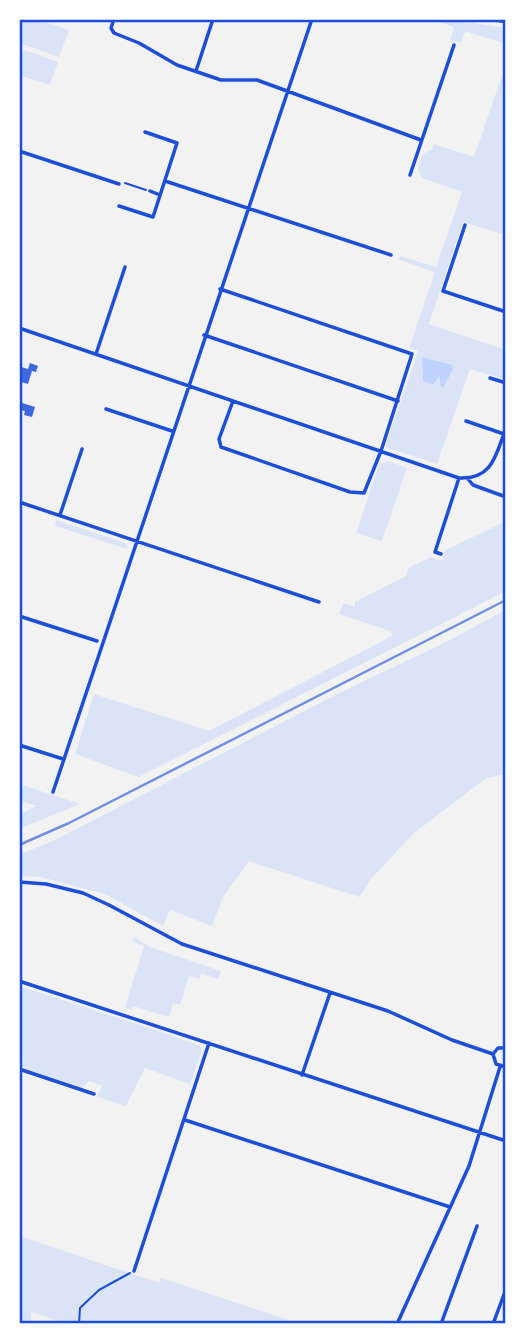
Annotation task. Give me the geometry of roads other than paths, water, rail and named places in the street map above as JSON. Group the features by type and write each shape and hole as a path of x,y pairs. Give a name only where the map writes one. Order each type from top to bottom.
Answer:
{"street":[{"path":"114,19 111,29 114,33 139,43 166,60 221,80 257,80 421,140"},
{"path":"196,71 213,19"},
{"path":"52,792 312,19"},
{"path":"489,19 506,21"},
{"path":"410,175 454,45"},
{"path":"119,206 153,218 177,143 145,132"},
{"path":"19,151 119,184"},
{"path":"165,181 391,255"},
{"path":"150,191 160,195"},
{"path":"465,225 443,291 506,312"},
{"path":"96,354 125,267"},
{"path":"220,289 411,352 412,357 366,492 361,494 250,458 220,445 219,439 233,401"},
{"path":"19,328 468,479 483,474 492,464 505,431 466,421"},
{"path":"204,335 398,401"},
{"path":"491,378 506,383"},
{"path":"106,409 172,431"},
{"path":"60,515 82,449"},
{"path":"441,554 435,552 459,478"},
{"path":"468,479 473,485 506,496"},
{"path":"19,502 319,602"},
{"path":"19,616 97,641"},
{"path":"19,745 64,759"},
{"path":"19,882 46,884 83,893 182,944 388,1011 452,1040 493,1054"},
{"path":"19,981 506,1141"},
{"path":"302,1075 330,993"},
{"path":"134,1271 209,1044"},
{"path":"506,1048 498,1048 493,1054 494,1063 506,1067"},
{"path":"397,1324 469,1166 500,1067"},
{"path":"19,1069 94,1094"},
{"path":"185,1120 450,1207"},
{"path":"441,1324 477,1226"},
{"path":"493,1324 506,1289"}],"water":[{"path":"422,357 452,365 453,369 443,388 440,376 433,384 423,381"}],"railway":[{"path":"19,845 69,823 506,600"}]}
